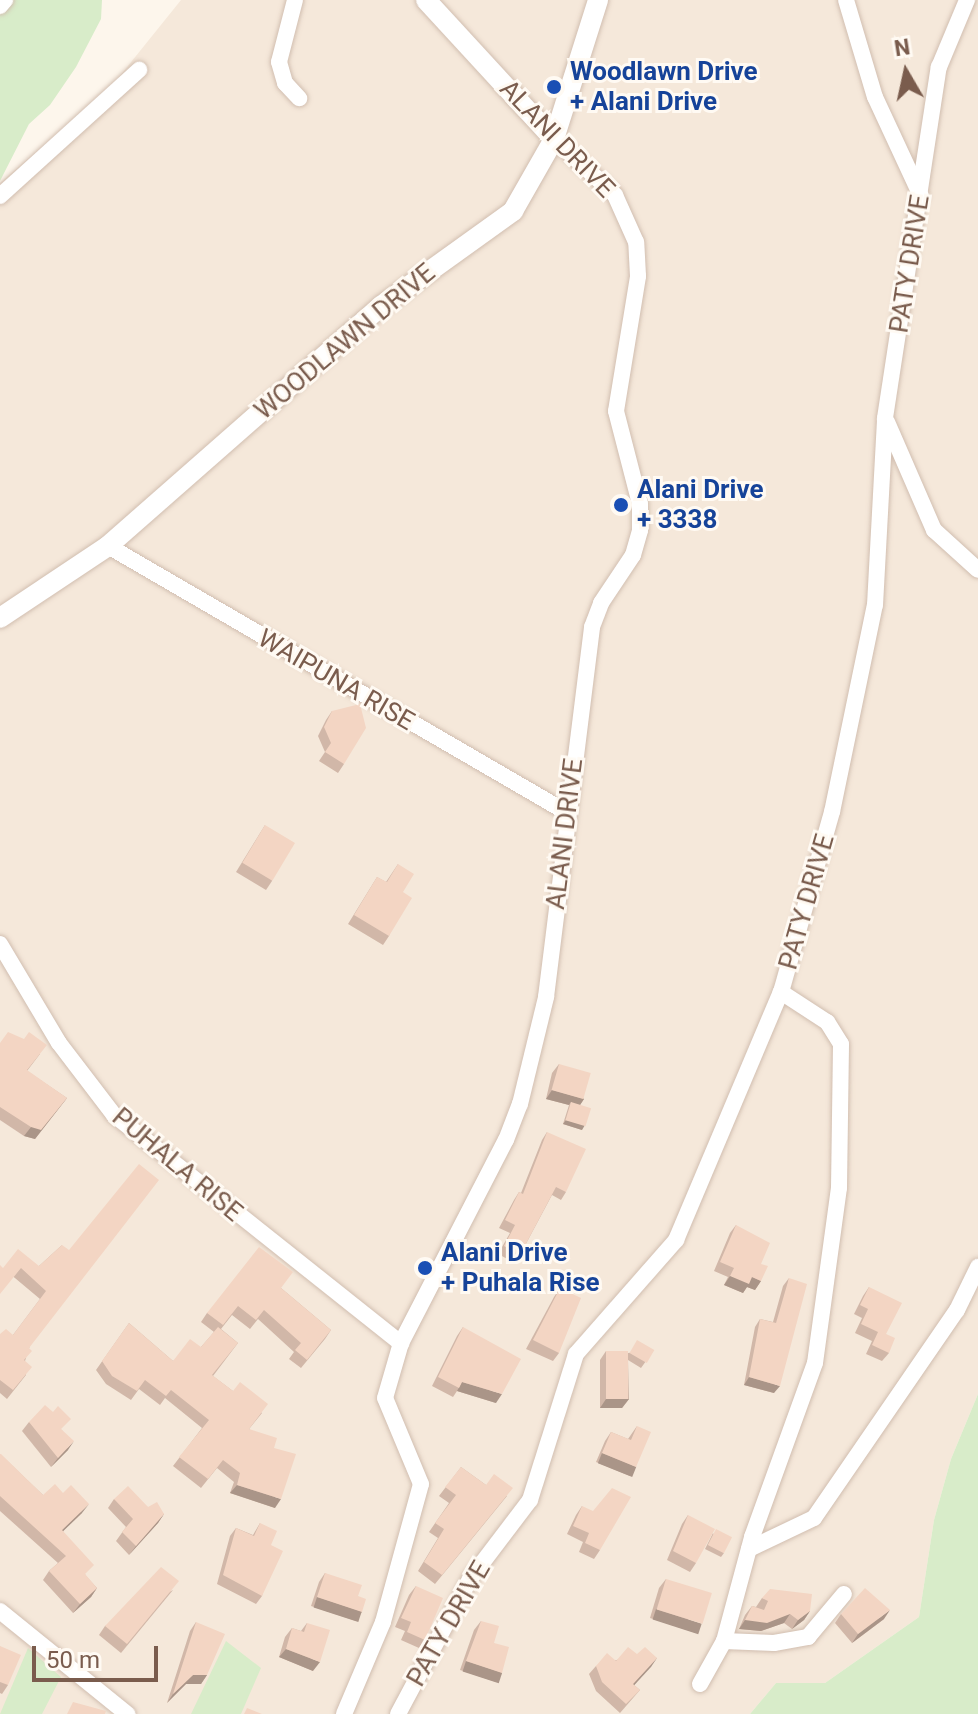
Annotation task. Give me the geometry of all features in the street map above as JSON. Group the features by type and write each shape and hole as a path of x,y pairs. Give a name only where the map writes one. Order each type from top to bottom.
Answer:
{"street":[{"path":"0,6 5,0"},
{"path":"295,0 279,62 285,83 299,98"},
{"name":"ALANI DRIVE","path":"344,1714 383,1622 421,1484 385,1398 401,1343 520,1104 546,997 566,812 592,627 601,603 633,555 640,530 640,504 618,426 616,397 638,259 631,226 615,195 554,139 426,0"},
{"name":"WOODLAWN DRIVE","path":"0,618 108,546 381,306 513,211 554,139 598,0"},
{"path":"846,0 875,97 921,197"},
{"name":"PATY DRIVE","path":"398,1714 470,1579 530,1500 576,1354 676,1240 781,992 832,812 875,605 885,418 939,67 967,0"},
{"path":"0,196 139,70"},
{"path":"885,418 934,530 978,570"},
{"name":"WAIPUNA RISE","path":"108,546 566,812"},
{"name":"PUHALA RISE","path":"0,944 35,1007 114,1115 401,1343"},
{"path":"700,1684 724,1641 749,1549 815,1363 839,1188 841,1044 827,1022 781,992"},
{"path":"749,1549 814,1518 957,1310 978,1267"},
{"path":"724,1641 774,1643 808,1637 844,1594"},
{"path":"0,1611 127,1714"}],"shaded area":[{"path":"181,0 978,0 978,1394 951,1459 934,1520 919,1617 825,1683 776,1683 750,1714 0,1714 0,183 111,87"}],"green space":[{"path":"0,0 102,0 101,19 76,67 50,105 29,124 0,181"},
{"path":"978,1394 978,1714 750,1714 776,1683 825,1683 919,1617 934,1520 951,1459"},
{"path":"226,1641 261,1668 241,1714 191,1714"},
{"path":"28,1648 61,1677 42,1714 0,1714"}],"building":[{"path":"360,704 366,728 344,764 325,752 331,743 324,727 332,711"},
{"path":"265,825 295,843 272,881 242,863"},
{"path":"398,864 414,874 403,892 412,898 389,936 354,915 377,877 387,882"},
{"path":"8,1032 24,1039 29,1032 47,1045 27,1070 67,1098 41,1130 0,1107 0,1043"},
{"path":"559,1064 591,1073 583,1099 552,1090"},
{"path":"571,1102 591,1108 586,1126 565,1120"},
{"path":"547,1132 586,1149 566,1192 556,1187 520,1255 504,1246 515,1225 505,1220 519,1192 523,1194"},
{"path":"139,1164 159,1180 29,1348 32,1351 24,1360 32,1367 13,1390 0,1380 0,1334 6,1329 13,1335 46,1291 21,1268 0,1294 0,1265 3,1268 18,1249 39,1266 62,1245 69,1250"},
{"path":"736,1225 770,1243 761,1264 768,1266 761,1281 752,1277 749,1284 730,1276 734,1268 720,1262"},
{"path":"259,1247 293,1272 281,1288 331,1330 307,1360 295,1350 301,1343 264,1310 256,1320 238,1306 223,1325 207,1313"},
{"path":"789,1278 807,1284 780,1386 749,1377 760,1319 776,1323"},
{"path":"869,1287 902,1303 886,1334 895,1338 889,1353 872,1345 878,1332 861,1324 868,1309 860,1305"},
{"path":"560,1288 581,1298 559,1353 533,1340"},
{"path":"129,1323 173,1361 190,1339 201,1347 218,1327 238,1343 212,1375 233,1391 240,1382 268,1404 249,1429 277,1438 274,1448 296,1454 281,1499 237,1485 240,1473 223,1460 208,1479 179,1457 209,1420 171,1390 166,1396 145,1380 137,1391 112,1376 102,1361"},
{"path":"463,1327 521,1359 502,1394 462,1382 459,1388 438,1377"},
{"path":"637,1340 654,1350 647,1363 630,1353"},
{"path":"606,1351 628,1351 628,1399 606,1399"},
{"path":"45,1405 53,1412 58,1406 71,1419 61,1429 74,1441 58,1458 29,1422"},
{"path":"637,1426 651,1432 636,1467 602,1453 611,1432 631,1440"},
{"path":"0,1454 43,1495 55,1484 63,1493 71,1485 89,1504 62,1530 94,1565 85,1574 97,1588 80,1604 49,1571 66,1556 0,1496"},
{"path":"461,1467 486,1485 494,1474 513,1488 442,1575 424,1562 444,1529 435,1523 456,1495 445,1487"},
{"path":"128,1486 148,1507 157,1502 164,1514 136,1546 122,1532 133,1519 114,1499"},
{"path":"612,1488 631,1497 600,1550 585,1543 589,1533 573,1526 582,1506 593,1511"},
{"path":"688,1515 715,1529 696,1563 673,1551"},
{"path":"260,1523 277,1531 271,1545 283,1551 262,1596 223,1575 236,1528 254,1536"},
{"path":"716,1529 732,1537 724,1553 708,1545"},
{"path":"161,1567 179,1581 127,1644 105,1626"},
{"path":"325,1573 362,1585 358,1596 366,1599 362,1612 317,1597"},
{"path":"666,1579 712,1593 703,1624 657,1610"},
{"path":"416,1586 443,1598 425,1640 407,1632 411,1622 401,1618"},
{"path":"865,1588 890,1610 858,1634 841,1614"},
{"path":"770,1589 812,1594 810,1611 798,1620 790,1614 767,1623 745,1620 752,1606 764,1610 768,1601 762,1598"},
{"path":"481,1621 499,1626 494,1643 509,1647 502,1673 466,1661"},
{"path":"196,1622 225,1634 207,1675 193,1675 173,1694"},
{"path":"307,1623 330,1630 320,1662 286,1649 292,1628 304,1632"},
{"path":"0,1646 21,1655 8,1685 0,1682"},
{"path":"628,1647 637,1654 645,1647 657,1658 633,1684 640,1690 626,1704 602,1682 596,1666 607,1653 616,1661"},
{"path":"73,1702 106,1711 105,1714 67,1714"},
{"path":"247,1708 262,1714 244,1714"}],"place":[{"name":"Woodlawn Drive + Alani Drive","path":"554,87"},
{"name":"Alani Drive + 3338","path":"621,505"},
{"name":"Alani Drive + Puhala Rise","path":"425,1268"}]}
